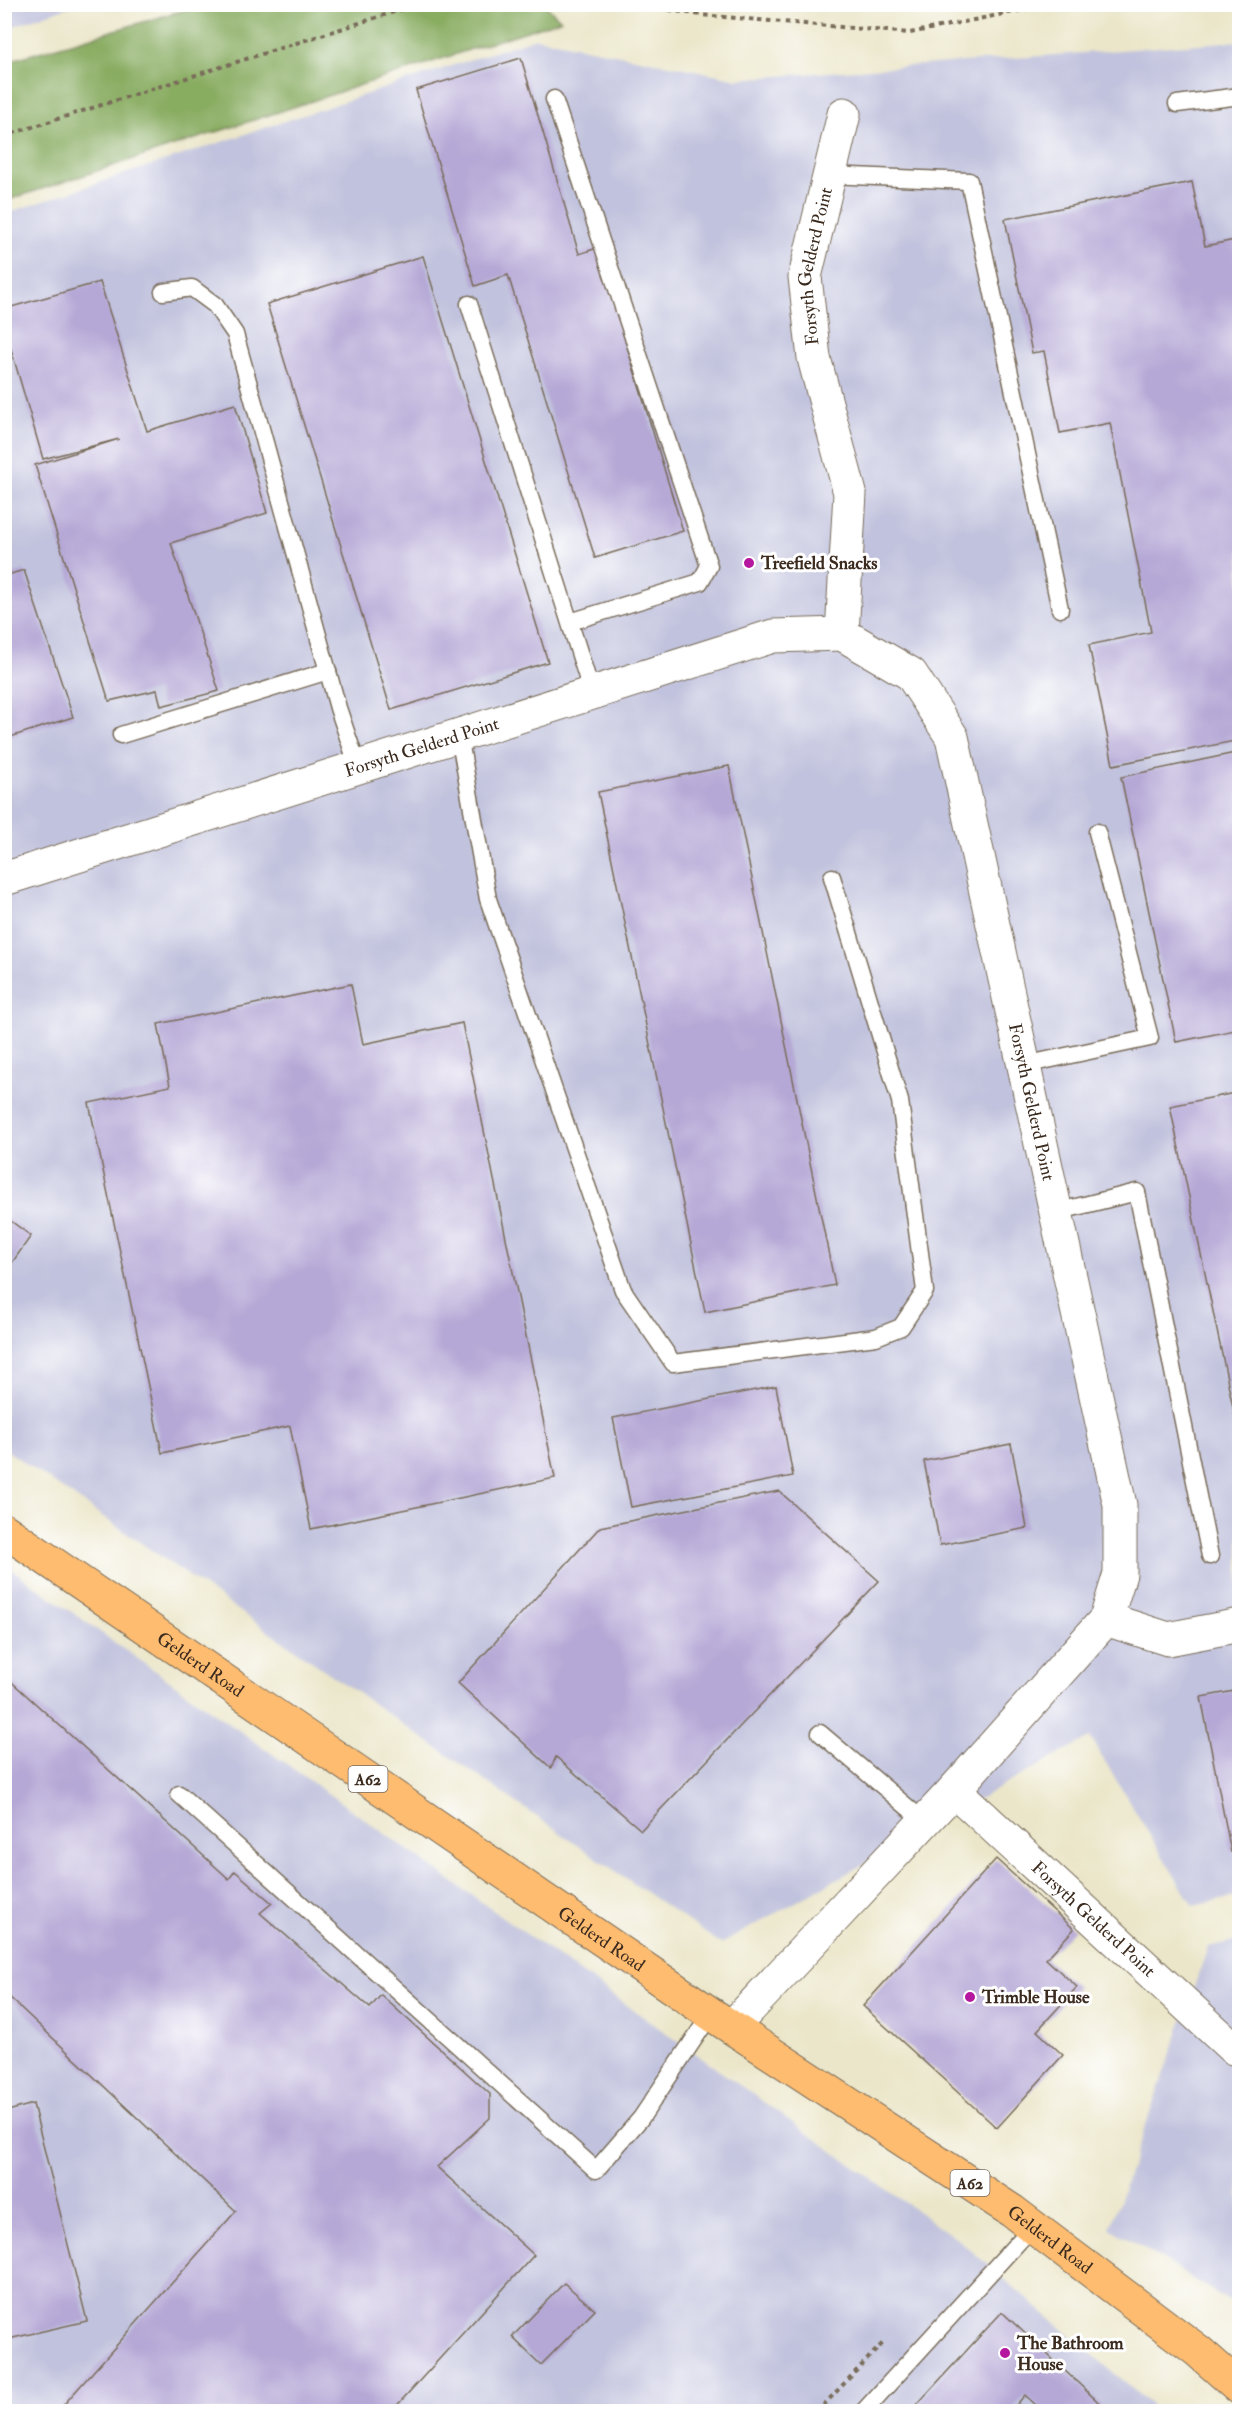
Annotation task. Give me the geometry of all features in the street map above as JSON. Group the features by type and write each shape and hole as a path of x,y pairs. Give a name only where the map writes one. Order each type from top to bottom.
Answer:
{"main road":[{"name":"Gelderd Road","path":"4,1530 722,2020 1033,2226 1198,2351 1239,2378"},
{"name":"Gelderd Road","path":"1198,2351 1239,2388"}],"street":[{"name":"Forsyth Gelderd Point","path":"843,634 850,493 814,358 805,277 844,114"},
{"name":"Forsyth Gelderd Point","path":"4,879 772,636 843,634 911,674 952,737 1120,1505 1120,1574 1106,1619 954,1790 925,1822 722,2020"},
{"path":"1106,1619 1168,1639 1239,1625"},
{"name":"Forsyth Gelderd Point","path":"954,1790 1233,2048"}],"lane":[{"path":"1177,104 1239,96"},
{"path":"554,99 709,566 700,582 570,622"},
{"path":"829,175 969,181 1060,609"},
{"path":"163,292 192,288 215,304 235,334 328,671 358,767"},
{"path":"469,304 592,693"},
{"path":"121,735 328,671"},
{"path":"459,735 488,899 623,1290 673,1363 876,1337 900,1327 925,1291 900,1101 832,878"},
{"path":"1024,1065 1150,1038 1097,832"},
{"path":"1056,1212 1137,1192 1210,1556"},
{"path":"820,1733 925,1822"},
{"path":"179,1794 596,2170 722,2020"},
{"path":"863,2412 1033,2226"}],"path":[{"path":"4,136 419,4"},
{"path":"633,4 701,15 910,33 1052,4"}],"shaded area":[{"path":"5,5 74,5 5,29"},
{"path":"536,38 738,79 1239,41 1239,1896 1193,1906 1090,1737 721,1944 5,1449 4,214"},
{"path":"4,1564 961,2242 1158,2411 5,2411"},
{"path":"1239,1940 1239,2307 1110,2228 1208,1947"}],"green space":[{"path":"544,4 561,20 5,201 5,62 202,5"}],"building":[{"path":"521,58 579,254 597,248 683,531 595,558 508,275 475,286 416,90"},
{"path":"1192,182 1205,246 1240,239 1240,740 1113,765 1089,645 1151,632 1110,423 1060,433 1044,351 1032,353 1005,219"},
{"path":"423,256 548,662 391,710 267,304"},
{"path":"100,282 147,431 235,404 267,513 171,543 219,691 161,706 157,690 109,701 35,465 119,439 43,459 4,325 4,309"},
{"path":"24,570 73,717 4,739 4,576"},
{"path":"1240,752 1240,1029 1176,1042 1121,777"},
{"path":"729,766 835,1285 705,1312 598,792"},
{"path":"351,984 363,1044 462,1023 555,1478 311,1529 290,1426 162,1453 89,1103 170,1086 158,1024"},
{"path":"1240,1092 1240,1431 1238,1431 1170,1106"},
{"path":"4,1216 31,1236 4,1274"},
{"path":"776,1386 793,1476 631,1507 613,1418"},
{"path":"1011,1444 1027,1528 940,1545 924,1461"},
{"path":"779,1491 879,1581 641,1830 556,1757 551,1768 458,1683 600,1527"},
{"path":"4,1675 229,1879 235,1871 272,1903 260,1913 370,2008 381,1995 490,2094 490,2118 437,2167 534,2255 391,2412 59,2410 236,2211 4,1992"},
{"path":"1240,1690 1240,1850 1231,1852 1201,1697"},
{"name":"Trimble House","path":"996,1859 1074,1929 1046,1959 1077,1987 1037,2031 1063,2055 997,2128 863,2006"},
{"path":"33,2104 87,2321 4,2340 4,2112"},
{"path":"564,2283 595,2310 541,2365 512,2337"},
{"name":"The Bathroom House","path":"1002,2312 1109,2412 1037,2412 1040,2409 1025,2395 1010,2412 910,2412"}],"place":[{"name":"Treefield Snacks","path":"749,563"},
{"name":"Trimble House","path":"970,1997"},
{"name":"The Bathroom House","path":"1005,2353"}]}
